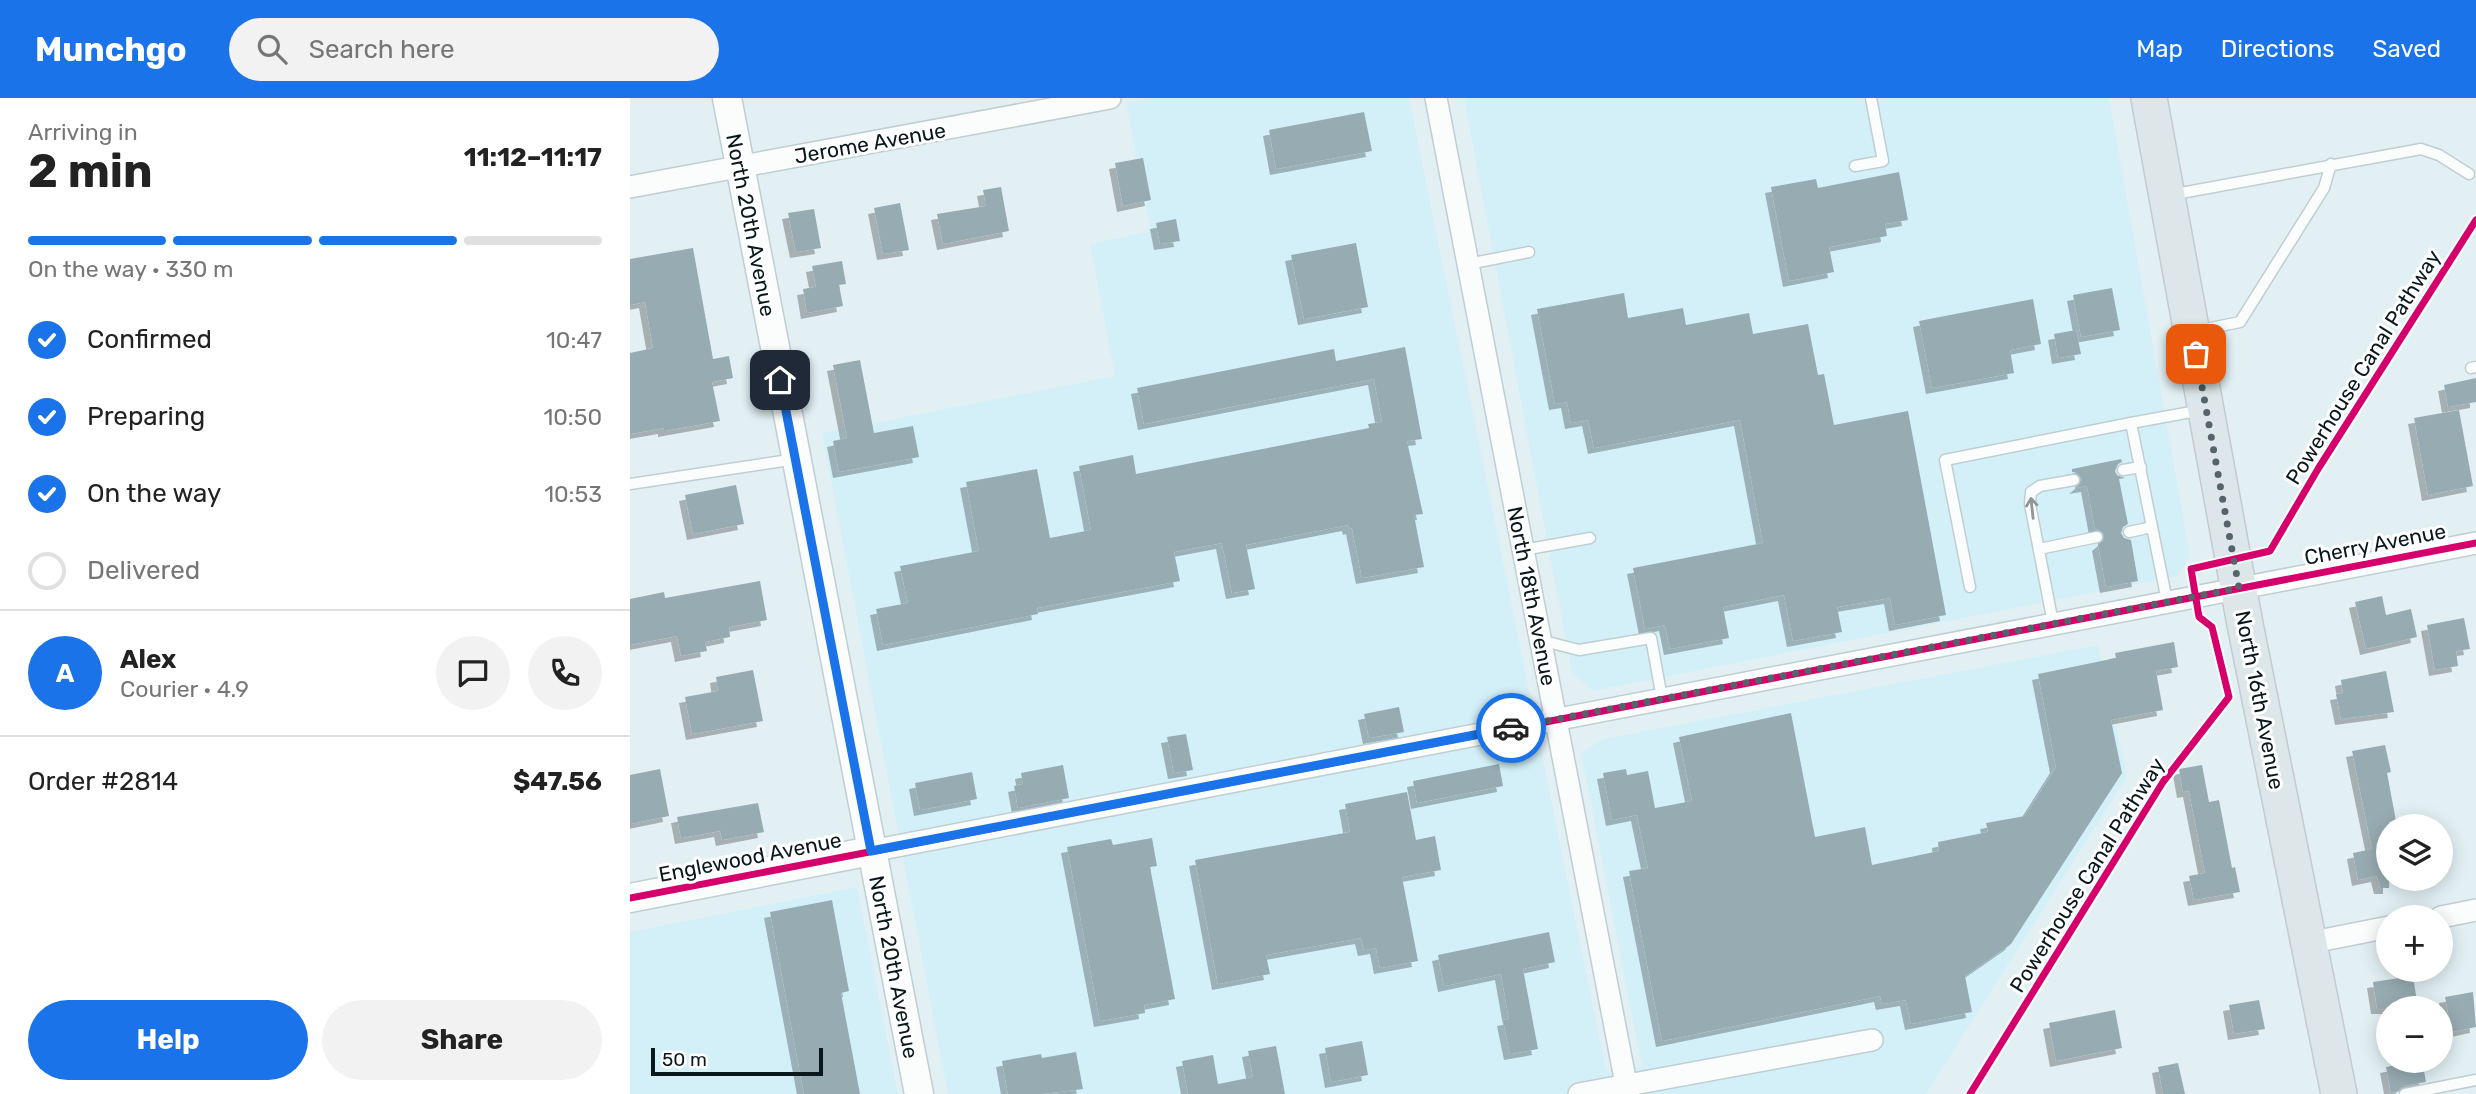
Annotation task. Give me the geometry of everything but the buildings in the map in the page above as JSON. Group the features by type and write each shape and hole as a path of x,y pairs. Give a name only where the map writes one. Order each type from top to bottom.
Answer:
{"main road":[{"name":"North 16th Avenue","path":"2149,98 2239,588 2339,1094"}],"street":[{"name":"North 20th Avenue","path":"727,98 919,1094"},
{"name":"Jerome Avenue","path":"630,187 1076,101 1110,98"},
{"name":"North 18th Avenue","path":"1436,98 1628,1089"},
{"name":"Cherry Avenue","path":"2239,588 2476,542"},
{"name":"Englewood Avenue","path":"630,898 2239,588"},
{"path":"2453,915 2476,910"},
{"path":"2308,943 2376,930"},
{"path":"1579,1094 1628,1089 1872,1040"}],"lane":[{"path":"1855,166 1883,161 1871,98"},
{"path":"2167,195 2421,149 2438,155 2469,174"},
{"path":"2193,332 2240,322 2324,188 2331,164"},
{"path":"1468,264 1529,252"},
{"path":"1970,587 1945,460 2206,409"},
{"path":"2131,423 2167,601"},
{"path":"630,484 796,459"},
{"path":"2123,470 2141,467"},
{"path":"2053,623 2030,504 2031,492 2040,486 2074,480"},
{"path":"2129,532 2152,527"},
{"path":"2039,549 2096,537"},
{"path":"1523,550 1590,538"},
{"path":"1540,640 1579,650 1651,638 1662,698"},
{"path":"2405,1094 2476,1080"}],"shaded area":[{"path":"1147,98 1409,98 1606,1071 1642,1067 1581,753 1603,739 2098,645 2127,777 1926,1094 948,1094 822,433 1115,376 1090,244 1151,231 1126,102"},
{"path":"1464,98 2109,98 2190,556 2177,576 1593,691 1572,673"},
{"path":"857,887 898,1094 630,1094 630,932"}],"cycle path":[{"name":"Powerhouse Canal Pathway","path":"1970,1094 2163,782 2229,697 2212,627 2199,617 2191,569 2270,551 2318,469 2476,220"},
{"path":"630,898 2476,543"}],"way so far":[{"path":"1511,728 2239,588 2196,354"}],"route":[{"path":"780,380 871,851 1511,728"}]}
